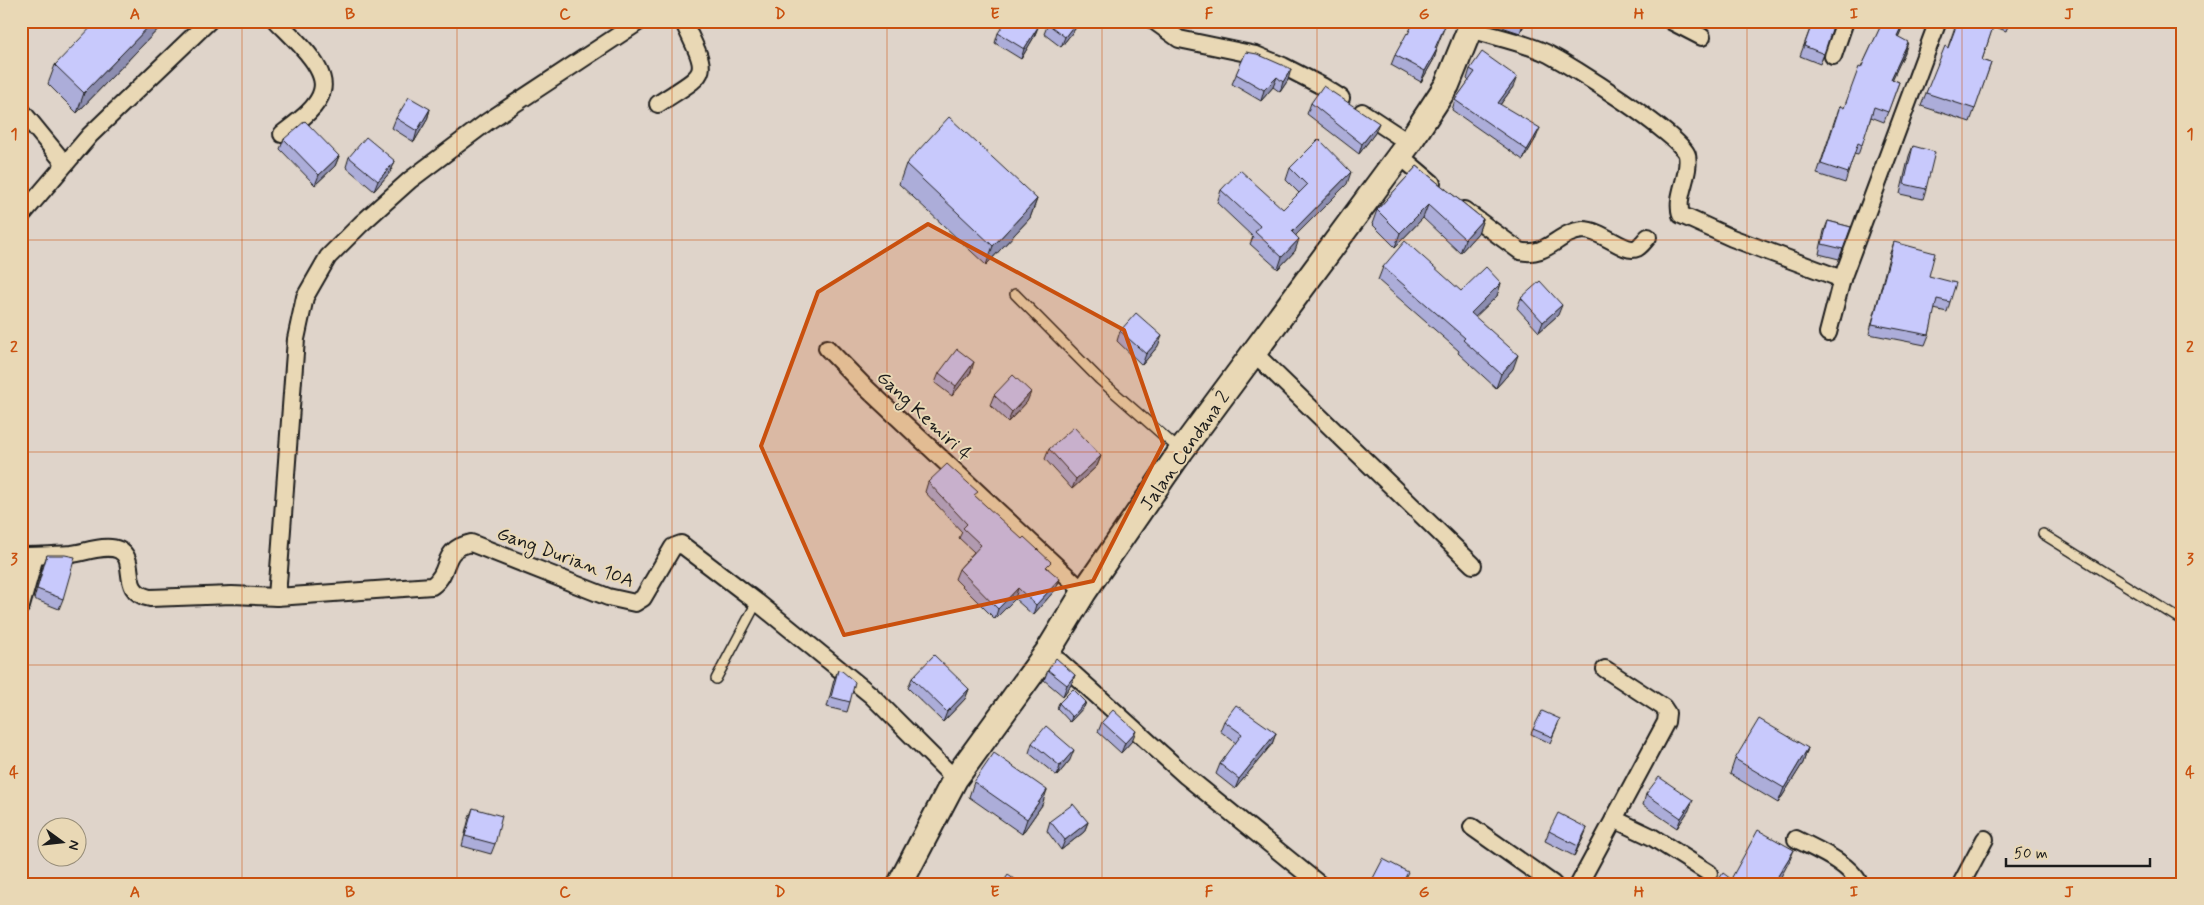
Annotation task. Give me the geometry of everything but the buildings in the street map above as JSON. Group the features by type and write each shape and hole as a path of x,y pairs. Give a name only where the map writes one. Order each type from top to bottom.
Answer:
{"street":[{"path":"21,216 90,135 209,21"},
{"path":"277,21 306,53 320,72 323,80 322,92 306,115 282,134"},
{"path":"21,606 28,556 73,554 108,548 119,550 126,557 134,591 141,596 150,598 232,595 277,597 296,339 305,297 328,257 410,180 487,122 640,21"},
{"path":"658,104 699,77 702,67 701,59 683,21"},
{"path":"1154,21 1179,39 1256,56 1283,66 1322,86 1404,149 1450,199 1520,251 1530,254 1539,252 1572,232 1584,230 1598,232 1630,249 1638,248 1648,237"},
{"path":"1672,21 1702,37"},
{"path":"1833,56 1845,21"},
{"path":"1828,333 1842,279 1938,21"},
{"path":"1471,25 1544,52 1562,61 1627,104 1679,144 1687,155 1679,203 1681,215 1732,238 1842,279"},
{"name":"Jalan Cendana 2","path":"900,884 955,779 1048,651 1084,592 1181,451 1404,149 1446,85 1471,25"},
{"path":"21,110 65,164"},
{"name":"Gang Kemiri 4","path":"827,348 862,385 1084,592"},
{"path":"1254,353 1473,565"},
{"name":"Gang Durian 10A","path":"277,597 432,586 439,580 450,554 458,546 471,543 608,597 635,603 642,598 673,547 681,544 757,602 871,695 955,779"},
{"path":"1048,651 1186,776 1319,884"},
{"path":"1579,884 1666,722 1667,713 1663,707 1605,669"},
{"path":"1614,819 1652,837 1709,873"},
{"path":"1472,827 1553,884"},
{"path":"1961,884 1985,838"},
{"path":"1796,839 1854,874 1860,884"}],"lane":[{"path":"1015,294 1099,379 1181,451"},
{"path":"2043,534 2183,621"},
{"path":"716,679 757,602"}],"path":[{"path":"21,773 21,790"}],"highlighted area":[{"path":"928,224 1124,330 1163,444 1093,581 844,635 761,446 818,292"}]}
